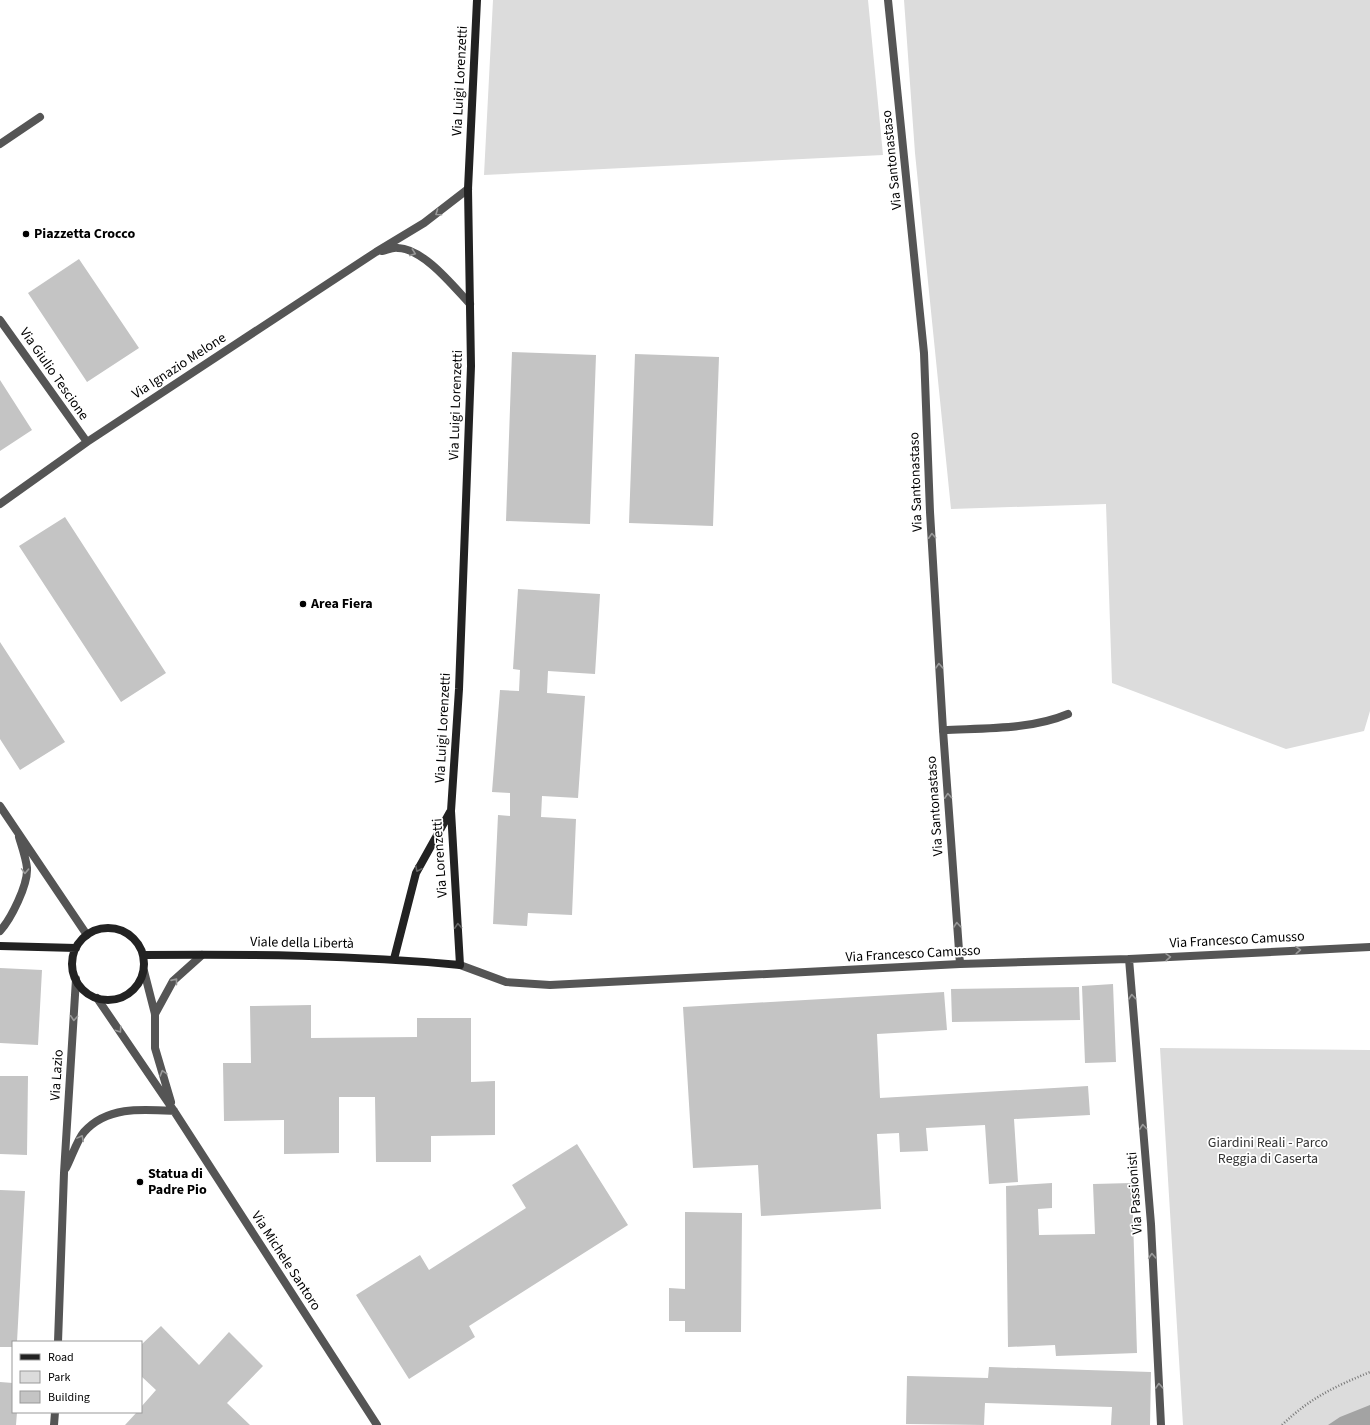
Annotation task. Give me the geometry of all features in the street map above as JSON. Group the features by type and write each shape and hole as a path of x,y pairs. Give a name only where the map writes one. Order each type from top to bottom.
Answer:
{"street":[{"name":"Via Luigi Lorenzetti","path":"451,811 460,642 470,366 468,189 477,0"},
{"name":"Via Santonastaso","path":"888,0 924,353 930,512 943,730 960,964"},
{"path":"0,144 40,117"},
{"name":"Via Ignazio Melone","path":"0,504 87,442 376,252 424,223 468,189"},
{"name":"Via Ignazio Melone","path":"376,252 398,248 422,256 433,265 470,304"},
{"name":"Via Giulio Tescione","path":"0,320 87,442"},
{"path":"943,730 1028,725 1050,722 1068,714"},
{"path":"0,806 88,935"},
{"name":"Via Lorenzetti","path":"394,959 416,873 451,811"},
{"name":"Via Lorenzetti","path":"451,811 460,965"},
{"path":"0,931 12,913 22,891 27,869 18,833"},
{"path":"109,928 121,930 131,936 139,944 143,955 144,971 140,982 121,998 109,1000 97,998 81,988 76,979 73,969 73,958 76,948 88,935 98,930 109,928"},
{"path":"0,946 76,948"},
{"name":"Via Francesco Camusso","path":"460,965 506,982 550,986 960,964 1129,959 1370,947"},
{"name":"Viale della Libertà","path":"143,955 394,959 460,965"},
{"name":"Via Michele Santoro","path":"155,1014 173,981 202,955"},
{"name":"Via Passionisti","path":"1129,959 1151,1224 1161,1425"},
{"name":"Via Michele Santoro","path":"144,971 155,1014 155,1048 174,1110"},
{"name":"Via Lazio","path":"58,1341 64,1173 76,979"},
{"name":"Via Michele Santoro","path":"97,998 174,1110 377,1425"},
{"name":"Via Lazio","path":"64,1173 83,1132 108,1114 137,1109 174,1110"},
{"path":"54,1425 55,1413"}],"path":[{"path":"1282,1425 1298,1409 1326,1390 1370,1372"}],"green space":[{"path":"493,0 868,0 883,155 484,175"},
{"path":"904,0 1370,0 1370,711 1364,731 1286,749 1112,683 1106,504 951,509 915,153"},
{"name":"Giardini Reali - Parco Reggia di Caserta","path":"1160,1048 1370,1050 1370,1425 1183,1425"}],"shaded area":[{"path":"1370,1405 1370,1425 1328,1425 1340,1417"}],"building":[{"path":"79,259 139,348 87,382 28,293"},
{"path":"512,352 596,355 590,524 506,521"},
{"path":"635,354 719,357 713,526 629,523"},
{"path":"0,380 32,430 0,451"},
{"path":"65,517 166,673 121,702 19,546"},
{"path":"518,589 600,594 595,674 548,671 547,693 585,696 578,798 542,796 541,817 576,819 572,915 528,913 527,926 493,924 498,815 510,816 510,793 492,792 500,690 519,691 520,670 513,669"},
{"path":"0,642 65,742 20,770 0,739"},
{"path":"0,968 42,970 38,1045 0,1043"},
{"path":"1113,984 1116,1062 1085,1063 1082,986"},
{"path":"1079,987 1080,1020 952,1022 951,989"},
{"path":"944,992 947,1030 877,1034 880,1098 1088,1086 1090,1115 1014,1119 1018,1182 989,1184 985,1125 926,1128 928,1151 900,1152 899,1133 877,1134 881,1209 761,1216 758,1165 693,1168 683,1007"},
{"path":"311,1005 311,1038 417,1037 417,1018 471,1018 471,1082 495,1081 495,1135 431,1136 431,1162 376,1162 375,1097 339,1097 339,1153 284,1154 284,1120 224,1121 223,1063 251,1063 250,1006"},
{"path":"0,1076 28,1076 27,1155 0,1154"},
{"path":"577,1144 628,1225 469,1326 475,1337 409,1379 356,1295 420,1255 429,1270 526,1208 512,1185"},
{"path":"1052,1183 1052,1208 1038,1209 1039,1235 1095,1234 1093,1184 1132,1183 1137,1353 1056,1356 1055,1345 1008,1347 1006,1186"},
{"path":"0,1190 25,1191 17,1341 12,1341 12,1347 0,1347"},
{"path":"685,1212 742,1213 741,1332 685,1332 685,1321 669,1321 669,1288 685,1289"},
{"path":"161,1326 199,1365 229,1332 263,1366 227,1403 250,1425 125,1425 136,1413 142,1413 142,1406 156,1390 142,1377 142,1344"},
{"path":"989,1367 1151,1372 1150,1425 1111,1425 1112,1407 985,1403 984,1425 906,1424 907,1376 988,1378"},
{"path":"0,1382 12,1383 12,1413 17,1413 16,1425 0,1425"}],"place":[{"name":"Piazzetta Crocco","path":"26,234"},
{"name":"Area Fiera","path":"303,604"},
{"name":"Statua di Padre Pio","path":"140,1182"}]}
